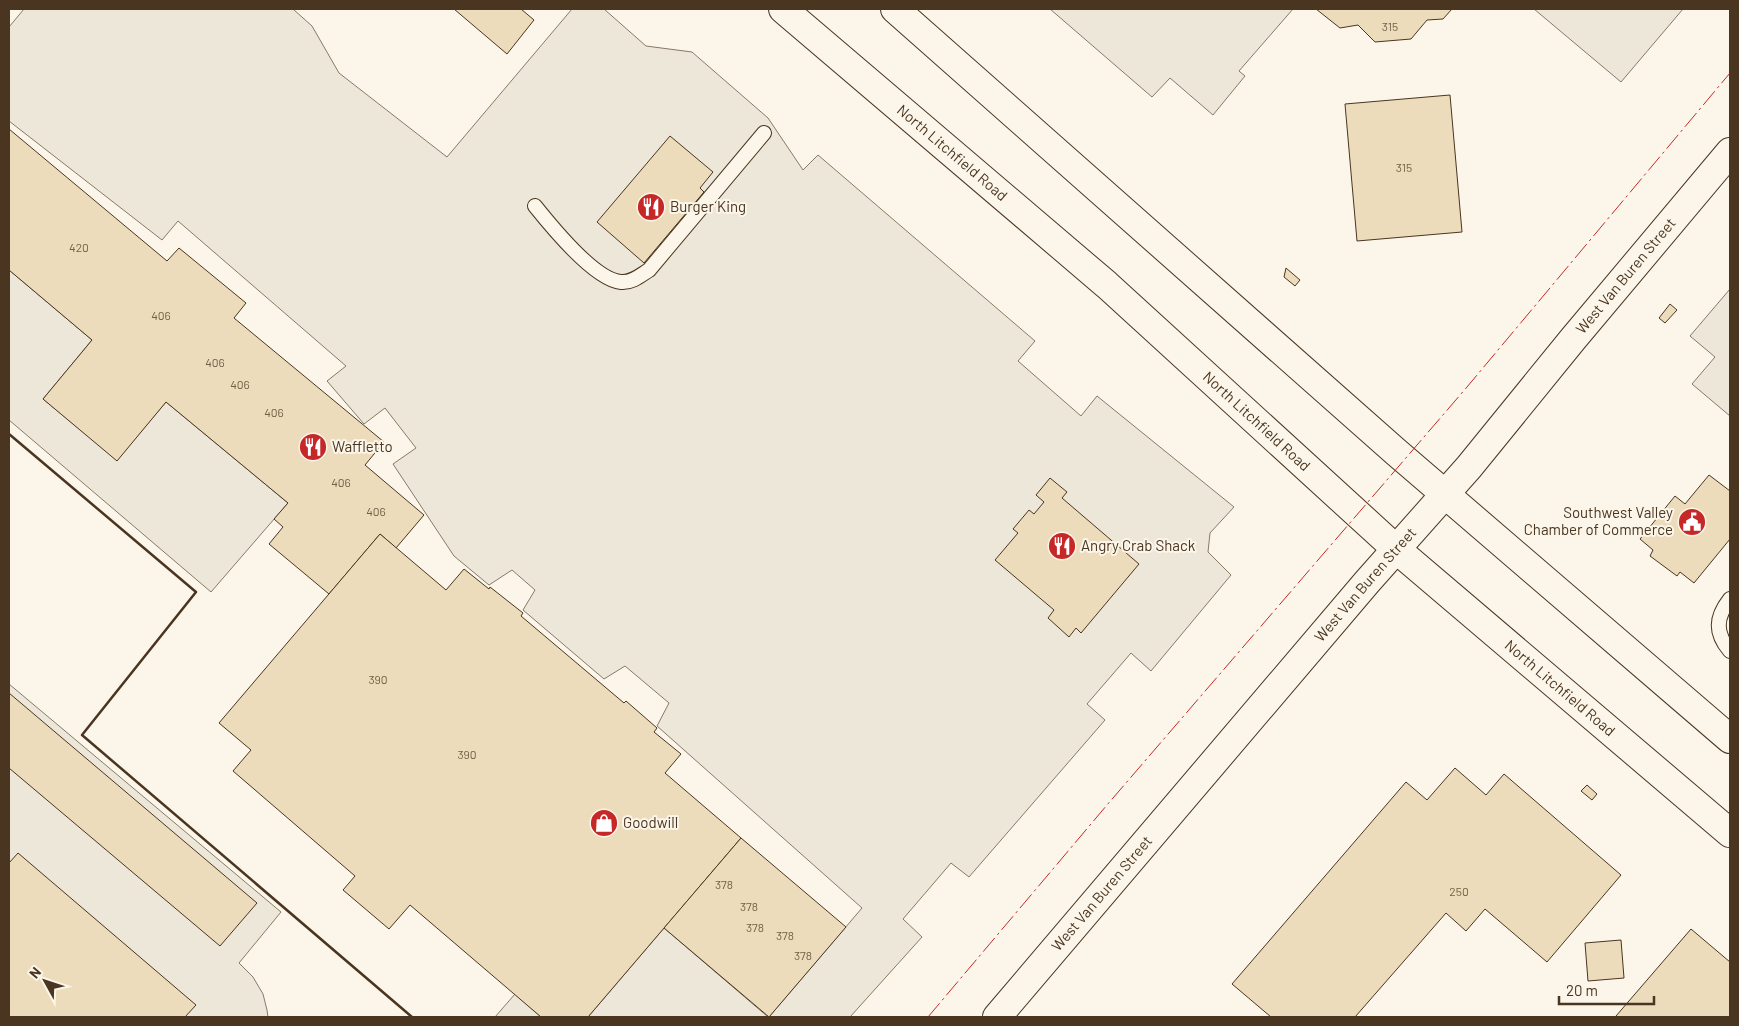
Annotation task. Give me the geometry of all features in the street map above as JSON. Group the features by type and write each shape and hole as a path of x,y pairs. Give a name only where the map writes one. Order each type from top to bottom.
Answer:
{"main road":[{"name":"North Litchfield Road","path":"783,9 1107,285 1396,549 1730,833"},
{"path":"892,9 1444,494 1730,739"},
{"name":"West Van Buren Street","path":"997,1017 1444,494 1730,152"}],"lane":[{"path":"535,206 572,249 608,278 622,282 636,279 649,270 764,133"},
{"path":"1730,600 1723,609 1718,626 1722,640 1730,651"}],"shaded area":[{"path":"24,9 293,9 312,26 339,73 447,157 572,9 604,9 646,46 692,52 768,118 803,170 818,155 1035,341 1018,361 1081,416 1097,396 1234,507 1210,533 1208,552 1231,575 1151,671 1131,653 1087,704 1105,720 969,877 951,863 903,919 922,937 850,1017 769,1017 862,908 657,726 669,703 625,666 604,679 523,610 535,590 512,570 489,585 454,556 393,464 416,448 385,408 364,424 327,381 346,366 178,221 162,240 9,121 9,27"},
{"path":"1050,9 1293,9 1239,71 1245,76 1213,115 1170,78 1152,97"},
{"path":"1534,9 1683,9 1621,82"},
{"path":"9,270 92,340 43,399 117,460 166,402 288,503 211,592 9,420"},
{"path":"1730,289 1730,416 1692,384 1715,357 1690,336"},
{"path":"9,684 281,912 239,963 253,977 263,994 268,1017 9,1017"},
{"path":"664,928 768,1017 588,1017"},
{"path":"515,994 541,1017 495,1017"}],"building":[{"path":"454,9 521,9 534,20 507,54"},
{"path":"1316,9 1452,9 1443,19 1427,20 1411,39 1375,42 1358,25 1340,28"},
{"path":"1450,95 1462,232 1357,241 1345,104"},
{"path":"9,129 167,261 179,248 246,303 234,318 384,442 365,465 424,515 396,548 380,534 329,594 269,544 283,527 274,519 288,503 166,402 117,461 43,399 92,340 9,270"},
{"name":"Burger King","path":"670,136 713,172 700,188 704,192 644,263 597,222"},
{"path":"1286,268 1300,280 1295,286 1284,277"},
{"path":"1670,304 1677,310 1665,323 1659,318"},
{"name":"Southwest Valley Chamber of Commerce","path":"1709,475 1730,491 1730,539 1694,583 1680,572 1677,576 1650,556 1653,550 1640,539 1675,496 1685,504"},
{"name":"Angry Crab Shack","path":"1050,478 1067,492 1062,498 1139,564 1081,633 1076,628 1069,637 1048,618 1054,610 995,560 1018,533 1013,529 1029,510 1034,514 1044,502 1036,495"},
{"path":"380,534 446,590 464,569 523,613 521,616 624,703 626,701 657,728 654,732 681,754 665,773 741,838 588,1017 541,1017 410,905 389,929 343,890 355,876 233,771 251,750 219,723"},
{"path":"9,693 257,903 220,946 9,768"},
{"path":"1455,768 1486,795 1504,774 1621,875 1547,962 1485,909 1466,931 1446,913 1355,1017 1271,1017 1232,984 1406,782 1427,800"},
{"path":"1587,785 1597,794 1592,800 1581,791"},
{"path":"741,838 846,927 769,1017 664,928"},
{"path":"18,853 196,1005 185,1017 9,1017 9,863"},
{"path":"1691,929 1730,962 1730,1017 1617,1017 1616,1016"},
{"path":"1621,940 1624,978 1588,981 1585,943"}],"wall":[{"path":"9,434 196,592 82,735 412,1017"}],"power":[{"path":"928,1017 1107,805 1467,387 1730,73"}],"place":[{"name":"Burger King","path":"651,207"},
{"name":"Waffletto","path":"313,447"},
{"name":"Southwest Valley Chamber of Commerce","path":"1692,522"},
{"name":"Angry Crab Shack","path":"1062,546"},
{"name":"Goodwill","path":"604,823"}]}
